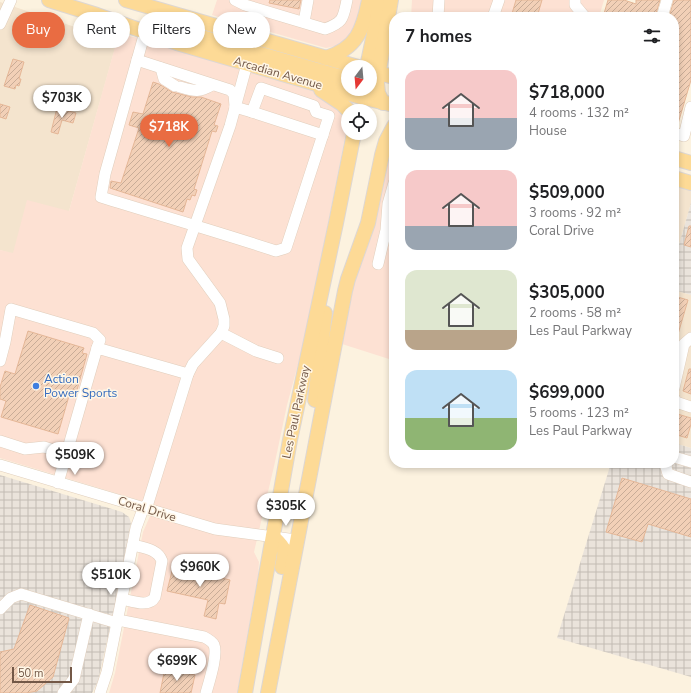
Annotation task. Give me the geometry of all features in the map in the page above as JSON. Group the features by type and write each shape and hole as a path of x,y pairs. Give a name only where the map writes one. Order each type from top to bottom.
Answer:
{"main road":[{"name":"Arcadian Avenue","path":"49,0 138,30"},
{"path":"126,0 341,62"},
{"path":"326,58 347,48 358,35 366,16 369,0"},
{"path":"377,86 381,0"},
{"path":"390,12 392,0"},
{"path":"377,86 389,17"},
{"path":"205,38 341,77"},
{"name":"Arcadian Avenue","path":"194,48 305,81 341,84"},
{"path":"305,81 342,104"},
{"path":"363,104 369,96"},
{"name":"Les Paul Parkway","path":"268,693 296,540 348,279 368,223 382,155 389,135"},
{"name":"Les Paul Parkway","path":"244,693 290,440 353,140"},
{"path":"679,159 691,163"},
{"path":"679,179 691,183"},
{"path":"313,453 310,437 336,223"},
{"path":"261,693 262,676 285,550 273,537"}],"street":[{"path":"0,24 11,0"},
{"path":"304,22 308,0"},
{"path":"248,2 325,29 336,25 343,18 347,0"},
{"path":"438,12 439,0"},
{"path":"495,12 499,0"},
{"path":"574,0 575,5 581,12"},
{"path":"663,12 667,0"},
{"path":"140,48 105,174 101,197 194,226 211,229 276,251 286,248 329,116 316,112 314,106 261,88 252,112"},
{"path":"137,60 230,90 234,94 235,107"},
{"path":"100,693 107,672 136,528 143,509 148,503 188,374 194,364 221,334 224,326 220,303 188,259 187,248 230,126 248,64"},
{"path":"158,67 164,79 177,86 195,91 204,90 212,85"},
{"path":"235,107 323,135"},
{"path":"679,134 684,136 691,107"},
{"path":"378,264 386,230 389,200"},
{"path":"0,361 6,342 10,309 93,333 100,340 58,483"},
{"path":"221,334 256,351 278,358"},
{"path":"679,366 684,344 691,338"},
{"path":"97,348 188,374"},
{"path":"679,403 691,407"},
{"path":"0,441 25,449 44,448 67,454"},
{"path":"679,458 691,462"},
{"name":"Coral Drive","path":"0,465 143,509 215,529 296,540"},
{"path":"666,468 668,474 691,482"},
{"path":"122,599 143,603 153,602 162,561 160,555 155,552 132,545"},
{"path":"0,609 11,598 21,594 117,621 204,637 210,641 215,648 215,655 206,693"},
{"path":"63,693 74,679 89,614"}],"shaded area":[{"path":"217,0 363,0 354,32 341,45 326,48 270,32 270,12 213,12"},
{"path":"412,0 604,0 600,12 411,12"},
{"path":"0,2 30,12 12,12 12,48 65,48 65,24 73,26 73,48 115,48 69,211 13,254 0,250"},
{"path":"130,36 138,38 138,48 177,48 304,86 318,93 341,112 341,140 344,140 306,335 287,405 254,552 259,562 258,575 237,693 109,693 115,673 143,532 155,505 0,458 0,250 13,253 27,200 69,211 115,48 130,48"},
{"path":"389,151 389,359 342,344 355,280 366,243"},
{"path":"679,186 691,190 691,203 679,245"},
{"path":"691,203 691,295 679,291 679,245"},
{"path":"679,291 691,295 691,448 679,444"},
{"path":"679,444 691,448 691,677 557,638 609,468 679,468"},
{"path":"0,475 122,512 129,517 131,523 120,583 98,681 92,693 0,693"}],"building":[{"path":"270,0 301,0 299,9 269,3"},
{"path":"516,0 542,0 538,12 512,12"},
{"path":"608,0 624,0 636,4 636,0 660,0 656,12 604,12"},
{"path":"674,0 691,0 691,80 679,120 679,12 670,12"},
{"path":"13,59 24,62 19,79 21,79 19,86 16,85 15,89 4,86"},
{"path":"153,82 172,92 192,97 201,97 221,104 214,125 218,126 216,132 212,131 194,189 197,190 195,196 192,195 190,200 187,199 183,212 110,188 111,181 121,183 139,128 129,125 133,112 143,114"},
{"path":"0,104 10,107 6,119 0,117"},
{"path":"57,108 76,113 73,123 62,120 58,134 51,132"},
{"path":"689,226 691,226 691,247 684,245"},
{"path":"679,297 688,300 679,331"},
{"path":"28,331 84,348 82,353 87,354 77,390 71,389 58,434 1,417 6,401 0,399 0,387 5,371 15,374"},
{"path":"689,369 691,369 691,394 683,391"},
{"path":"679,414 691,418 687,438 679,436"},
{"path":"622,478 691,499 691,537 648,524 642,542 606,532"},
{"path":"173,567 230,580 225,604 219,603 216,619 204,616 208,600 167,591"},
{"path":"30,605 69,618 53,677 37,691 26,693 0,693 0,652 14,649"},
{"path":"165,668 195,675 191,693 160,693"}],"place":[{"name":"Action Power Sports","path":"36,386"}]}
